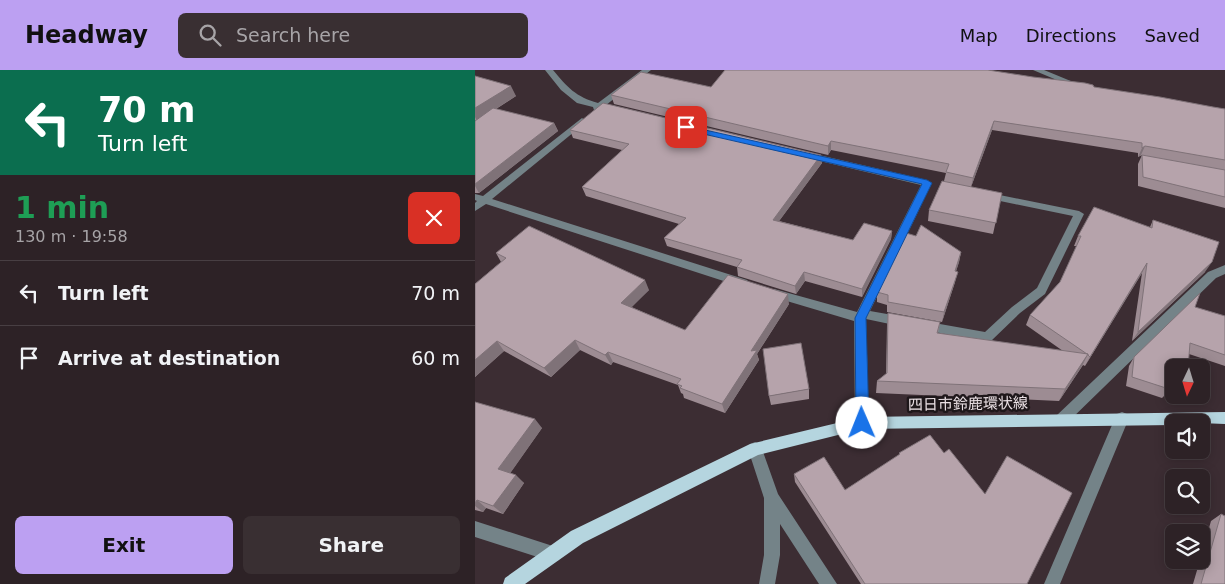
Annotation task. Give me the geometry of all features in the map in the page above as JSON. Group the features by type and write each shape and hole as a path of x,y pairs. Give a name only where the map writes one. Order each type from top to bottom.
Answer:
{"main road":[{"name":"四日市鈴鹿環状線","path":"511,584 577,537 755,449 862,423 1225,418"}],"street":[{"path":"549,70 564,88 580,101 629,113"},
{"path":"475,208 480,198 647,70"},
{"path":"1037,70 1061,81 1086,88"},
{"path":"798,153 932,184 861,316 862,423"},
{"path":"480,198 759,288 861,316 987,337 1016,310 1041,291 1079,214 975,193"},
{"path":"1061,420 1212,275 1225,269"},
{"path":"1052,584 1122,418"},
{"path":"755,449 772,498 829,584"},
{"path":"767,584 772,555 772,498"},
{"path":"475,529 553,554"}],"building":[{"path":"725,70 988,70 1085,83 1094,87 1225,109 1225,160 1145,146 1142,148 1142,143 994,121 973,178 946,172 949,164 831,141 828,146 611,95 641,72 711,87"},
{"path":"475,76 511,86 475,108"},
{"path":"603,103 821,155 773,220 853,240 864,223 892,231 862,289 804,272 795,286 737,267 742,260 664,238 686,218 582,187 629,144 570,130"},
{"path":"493,108 554,123 475,184 475,121"},
{"path":"1142,155 1225,170 1225,197 1143,177"},
{"path":"942,181 1002,193 996,223 929,210"},
{"path":"1094,207 1152,228 1153,220 1219,242 1212,262 1138,332 1147,263 1090,357 1030,315 1060,282 1081,236 1078,236"},
{"path":"921,225 961,252 955,271 958,272 944,312 888,302 888,295 877,292 906,233 916,236"},
{"path":"529,226 645,280 621,303 685,330 728,275 788,294 751,351 757,350 722,404 680,388 682,386 677,384 681,379 608,352 605,355 575,340 544,368 497,341 475,360 475,284 506,258 496,253"},
{"path":"1200,293 1195,307 1225,316 1225,355 1190,343 1189,359 1165,359 1165,388 1132,377 1134,357"},
{"path":"888,313 940,322 937,333 1088,354 1065,389 877,381 887,373"},
{"path":"801,343 809,389 769,396 763,349"},
{"path":"475,402 535,419 498,469 516,475 493,506 477,500 475,503"},
{"path":"930,435 944,453 949,449 985,494 1007,456 1072,493 1027,584 865,584 794,474 824,457 845,490 899,453"},
{"path":"1221,514 1225,516 1225,584 1201,584 1205,569 1210,569 1210,552"}],"route":[{"path":"686,127 927,183 860,318 862,423"}]}
